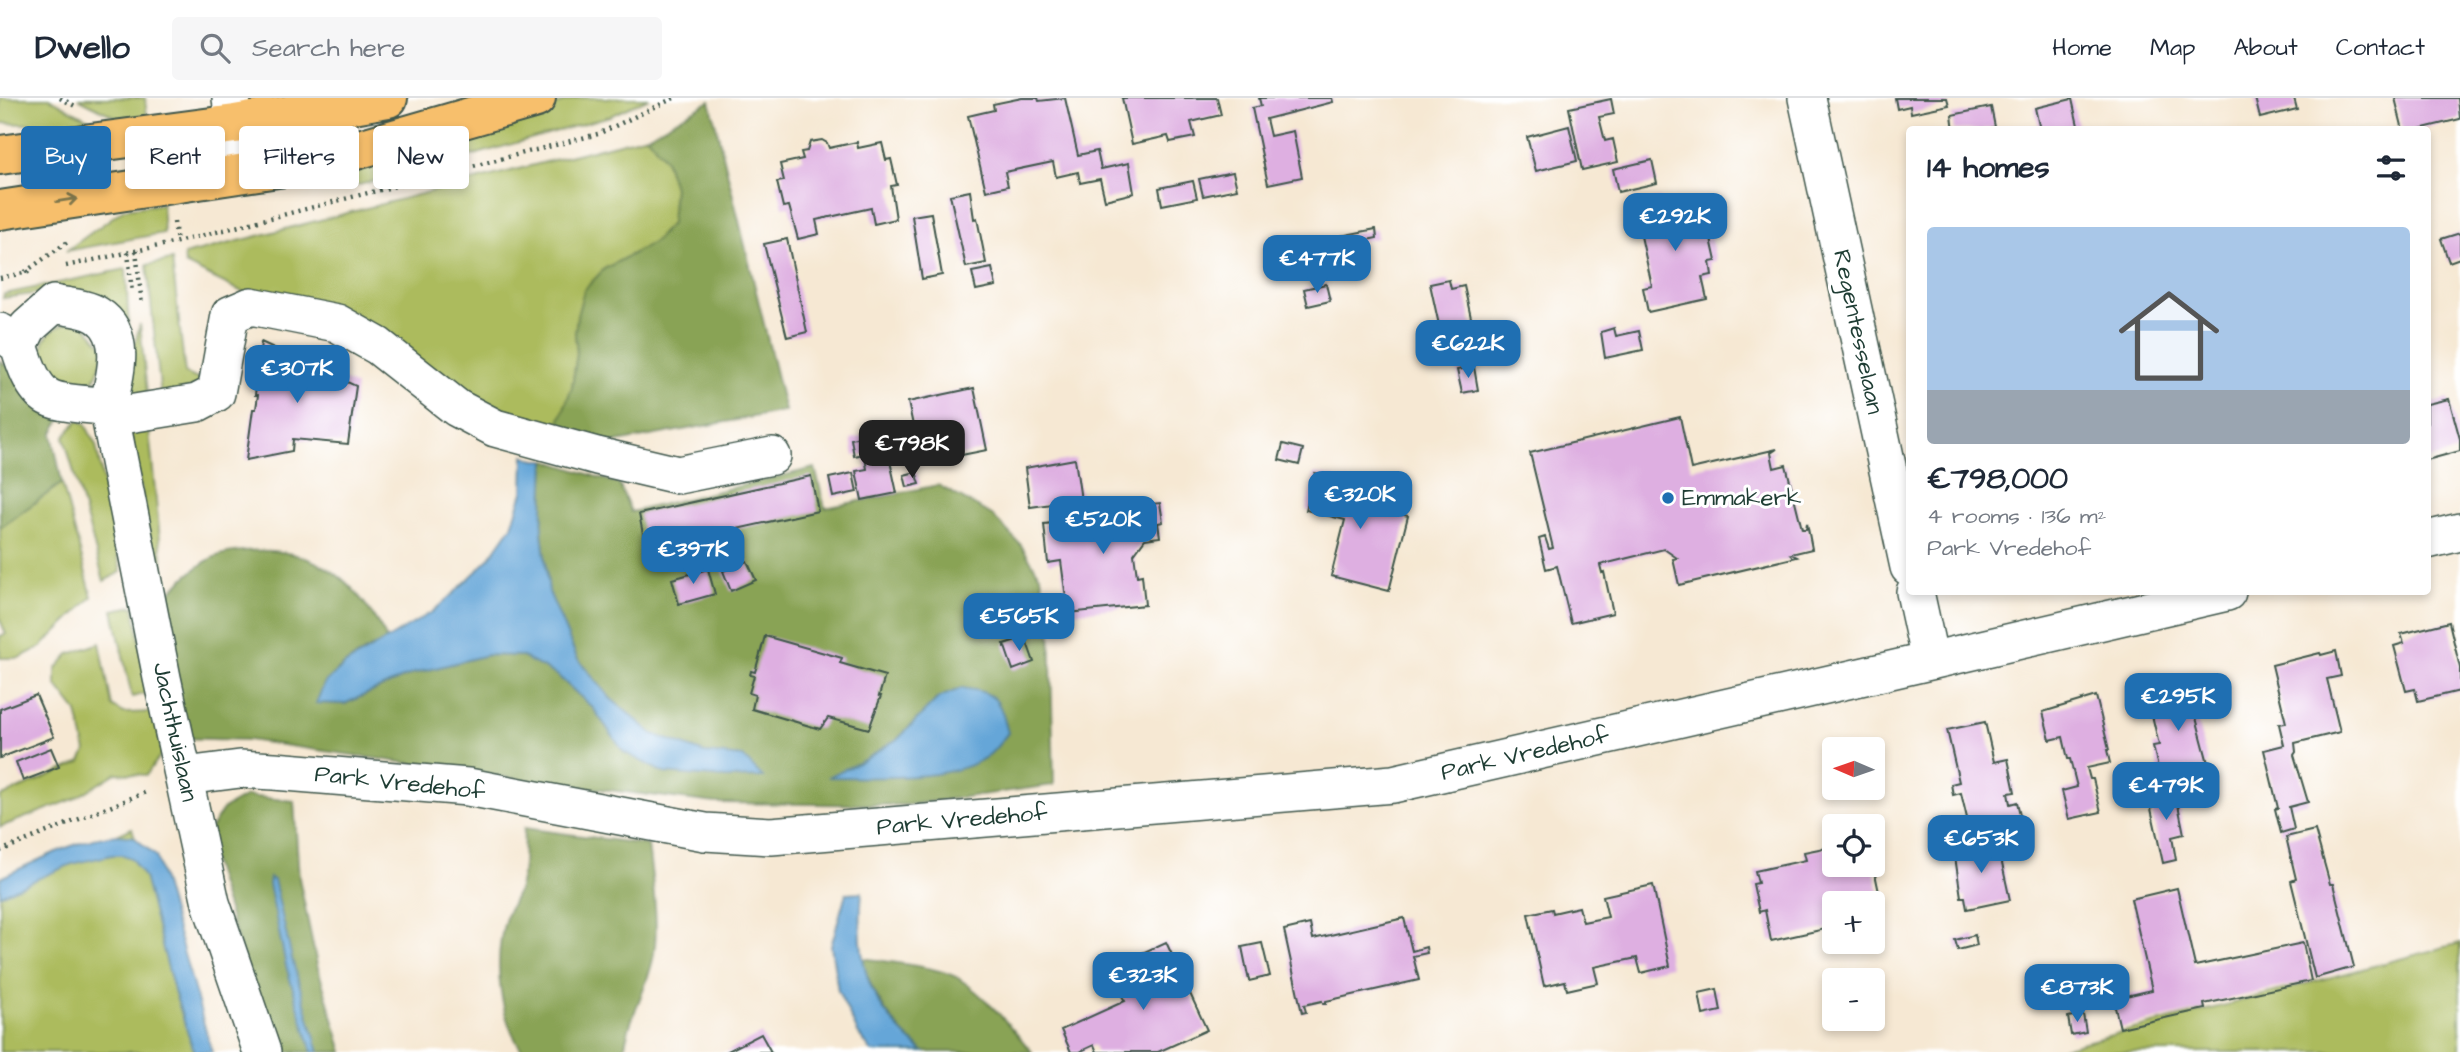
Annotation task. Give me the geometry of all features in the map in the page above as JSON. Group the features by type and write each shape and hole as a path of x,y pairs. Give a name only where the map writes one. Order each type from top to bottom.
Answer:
{"main road":[{"path":"0,155 233,111 388,98"},
{"path":"359,149 536,98"},
{"path":"0,210 239,173"}],"street":[{"name":"Regentesselaan","path":"1807,98 1906,553"},
{"path":"233,111 239,164"},
{"name":"Jachthuislaan","path":"109,412 47,397 27,372 10,338 28,327 54,304 97,314 113,332 118,366 109,412 163,678 211,903 262,1052"},
{"path":"109,412 197,403 216,393 230,315 251,306 337,323 378,345 457,408 495,428 678,475 772,456"},
{"path":"2431,539 2460,532"},
{"path":"1916,595 1930,661 2214,595"},
{"name":"Park Vredehof","path":"185,776 240,769 468,787 705,832 771,836 1393,784 1930,661"}],"path":[{"path":"64,266 177,242 598,134 674,98"},
{"path":"0,278 37,271"},
{"path":"0,851 185,776"}],"green space":[{"path":"0,98 49,98 101,126 77,126 0,123"},
{"path":"78,98 145,98 148,124 129,124"},
{"path":"578,98 649,98 610,116 469,156 469,130"},
{"path":"710,101 785,411 612,443 555,434 572,387 577,353 577,316 584,290 604,269 653,243 671,224 674,187 665,159 647,136"},
{"path":"647,136 665,159 674,187 671,224 653,243 604,269 575,333 577,353 572,387 555,434 537,436 185,264 184,255 441,189 469,189 469,182"},
{"path":"373,158 373,181 359,185 359,162"},
{"path":"162,204 164,233 66,251 124,209"},
{"path":"172,260 185,373 206,383 161,397 147,265"},
{"path":"126,269 129,332 68,289 3,298 4,294"},
{"path":"72,322 84,324 105,348 96,376 81,387 68,386 56,380 42,355 44,342 53,330"},
{"path":"140,324 147,393 122,395"},
{"path":"0,361 67,409 52,434 62,483 0,528"},
{"path":"78,420 85,424 96,445 121,572 104,581 64,437"},
{"path":"130,430 149,431 167,609 163,609"},
{"path":"545,460 619,484 631,512 815,468 825,508 938,485 992,515 1021,545 1041,577 1050,622 1054,785 907,805 716,803 525,780 248,740 175,738 153,609 184,578 211,559 239,551 273,551 312,560 342,579 366,605 387,639 336,672 328,681 317,703 345,704 412,674 487,655 521,656 557,675 593,708 624,752 664,773 727,778 743,757 704,753 653,734 610,698 577,658 549,592 542,532","holes":["938,698 905,777 830,777 899,738"]},
{"path":"62,483 92,597 41,647 19,658 0,658 0,636 6,634 0,620 0,528"},
{"path":"134,606 148,693 132,697 113,610"},
{"path":"100,643 112,706 124,713 155,712 162,753 146,775 116,773 74,799 0,827 0,797 81,762 86,751 77,712 56,685 56,669 69,654"},
{"path":"246,796 294,801 299,878 317,965 343,1052 273,1052 205,838 223,809"},
{"path":"132,828 202,1052 0,1052 0,890"},
{"path":"524,828 648,845 655,902 655,945 650,971 629,1028 624,1052 523,1052 515,1038 503,1005 499,969 502,933 521,880"},
{"path":"2460,943 2460,1052 2046,1052 2074,1045"},
{"path":"861,958 925,968 958,978 1007,1022 1032,1052 924,1052 902,1032 885,1010 871,985"}],"water":[{"path":"524,455 535,460 545,460 542,532 549,592 577,658 610,698 653,734 704,753 743,757 763,777 727,778 664,773 624,752 593,708 557,675 521,656 487,655 412,674 344,704 316,703 325,682 346,664 432,612 488,560 512,526 523,492"},
{"path":"962,688 990,695 1002,712 1008,733 990,754 956,770 935,774 828,777 864,760 899,738 938,698"},
{"path":"117,835 134,837 156,856 212,1052 194,1052 174,991 144,877 131,858 112,855 72,864 0,895 0,878 72,846"},
{"path":"270,878 274,880 292,959 319,1052 312,1052 286,966"},
{"path":"862,892 861,941 869,981 877,1000 889,1017 904,1035 924,1052 872,1052 858,1033 838,991 831,946 846,893"}],"building":[{"path":"1022,98 1038,98 1039,101 1065,98 1078,155 1097,151 1101,169 1129,163 1134,193 1105,200 1100,179 1080,183 1078,172 1056,177 1053,162 1005,172 1008,186 986,191 968,116 994,110 993,104"},
{"path":"1122,98 1217,98 1221,115 1191,122 1195,137 1170,142 1168,136 1132,144"},
{"path":"1259,98 1332,98 1333,102 1266,119 1270,136 1293,131 1302,177 1268,184 1252,108 1261,106"},
{"path":"1895,98 1947,98 1949,105 1911,113 1910,106 1897,109"},
{"path":"2255,98 2294,98 2297,109 2260,118"},
{"path":"2395,98 2458,98 2460,119 2431,126 2402,126"},
{"path":"1611,99 1614,114 1599,117 1605,141 1613,139 1618,162 1582,170 1569,108"},
{"path":"2072,99 2078,126 2039,126 2035,108"},
{"path":"1991,107 1995,126 1953,126 1952,115"},
{"path":"1569,126 1577,161 1536,171 1527,137"},
{"path":"822,140 829,148 857,142 858,148 882,143 886,160 891,159 897,185 891,186 896,219 874,224 871,208 816,220 819,234 798,239 789,206 783,207 777,182 784,181 780,164 803,159 801,152 807,151 810,142"},
{"path":"1652,160 1657,183 1618,192 1613,169"},
{"path":"1233,172 1237,189 1203,196 1199,179"},
{"path":"1193,181 1197,198 1162,205 1159,188"},
{"path":"970,191 974,219 977,218 986,263 966,267 950,195"},
{"path":"1660,198 1664,212 1703,203 1716,261 1710,262 1712,275 1702,277 1707,299 1648,312 1643,288 1652,286 1634,204"},
{"path":"931,213 942,275 922,279 912,216"},
{"path":"1376,229 1377,238 1342,245 1340,236"},
{"path":"2460,233 2460,258 2449,262 2441,239"},
{"path":"787,239 807,332 787,337 764,244"},
{"path":"992,268 996,286 976,290 972,272"},
{"path":"1449,280 1451,289 1464,286 1473,327 1441,334 1430,284"},
{"path":"1326,284 1330,301 1308,306 1304,289"},
{"path":"1614,328 1616,336 1639,331 1643,350 1605,358 1601,332"},
{"path":"1480,336 1484,354 1454,361 1449,343"},
{"path":"261,342 356,386 348,444 293,439 292,451 246,460 253,409 256,409 258,395 255,395"},
{"path":"1474,367 1478,390 1462,393 1457,370"},
{"path":"974,388 987,450 921,463 908,402"},
{"path":"2449,399 2460,439 2460,451 2431,459 2431,403"},
{"name":"Emmakerk","path":"1680,417 1691,469 1777,449 1771,453 1774,468 1786,465 1802,529 1806,529 1807,523 1812,549 1791,554 1797,557 1679,585 1673,559 1677,558 1664,549 1600,565 1613,613 1571,623 1557,566 1546,569 1539,539 1545,537 1549,549 1553,548 1530,453"},
{"path":"882,432 885,450 854,456 851,439"},
{"path":"1283,444 1303,449 1299,465 1279,460"},
{"path":"888,452 897,493 862,500 856,471 867,469 865,457"},
{"path":"1075,459 1081,500 1030,507 1025,468"},
{"path":"916,472 920,484 907,487 904,475"},
{"path":"853,473 857,492 833,497 829,478"},
{"path":"1315,473 1374,487 1369,506 1408,516 1389,591 1331,576 1345,520 1306,510"},
{"path":"811,476 818,511 646,549 639,514"},
{"path":"1160,503 1163,522 1158,523 1160,537 1145,539 1134,554 1137,576 1142,575 1145,605 1068,613 1061,561 1048,563 1044,524 1082,520 1081,512"},
{"path":"747,561 756,580 731,591 723,571"},
{"path":"708,569 715,594 679,604 672,579"},
{"path":"2449,622 2460,668 2460,691 2418,701 2415,689 2406,691 2394,646 2404,643 2401,634"},
{"path":"765,636 842,658 840,663 885,676 869,729 828,718 820,729 752,709 755,695 749,693 754,676 750,675 751,671 755,672"},
{"path":"1025,637 1034,662 1013,670 1004,644"},
{"path":"2336,651 2341,676 2327,679 2340,732 2295,743 2294,755 2308,802 2289,807 2294,829 2281,833 2264,750 2284,745 2279,724 2286,723 2272,665"},
{"path":"2181,687 2189,688 2189,691 2202,688 2207,707 2194,710 2208,763 2205,769 2185,773 2182,771 2175,781 2162,785 2153,746 2159,745 2148,698"},
{"path":"36,695 54,737 0,758 0,709"},
{"path":"2096,696 2110,763 2087,768 2090,779 2093,779 2101,812 2069,819 2062,791 2077,787 2063,737 2050,740 2043,712"},
{"path":"1985,722 1994,762 2008,759 2015,792 2008,793 2010,804 2017,802 2022,823 1971,835 1961,793 1953,795 1951,784 1959,782 1947,730"},
{"path":"51,748 59,767 23,781 16,762"},
{"path":"2175,790 2184,834 2172,837 2176,860 2163,863 2148,795"},
{"path":"2315,830 2330,884 2333,884 2354,967 2315,978 2291,881 2296,879 2286,837"},
{"path":"1997,841 2010,900 1967,909 1965,897 1961,897 1954,850"},
{"path":"1822,848 1822,877 1876,877 1879,891 1822,891 1822,930 1771,941 1765,910 1759,912 1753,884 1758,883 1755,871 1806,860 1804,852"},
{"path":"1653,885 1670,966 1641,973 1637,958 1594,967 1598,983 1567,990 1565,981 1544,986 1528,914 1552,909 1553,913 1579,907 1583,922 1608,917 1603,896"},
{"path":"2177,888 2195,966 2303,943 2311,981 2204,1004 2205,1009 2120,1028 2113,999 2152,990 2131,899"},
{"path":"1404,918 1412,951 1426,947 1427,953 1413,956 1419,980 1326,1001 1326,1004 1322,1001 1304,1005 1306,1012 1302,1013 1284,930 1310,924 1313,939"},
{"path":"1975,935 1977,945 1958,950 1955,940"},
{"path":"1166,942 1207,1030 1158,1052 1097,1052 1094,1045 1079,1052 1071,1052 1061,1030 1125,1001 1122,996 1143,987 1129,959"},
{"path":"1262,943 1270,976 1249,981 1242,947"},
{"path":"1717,989 1721,1011 1703,1015 1699,993"},
{"path":"2083,1014 2086,1032 2071,1035 2068,1017"},
{"path":"761,1034 771,1052 726,1052"}],"place":[{"name":"Emmakerk","path":"1668,498"}]}
